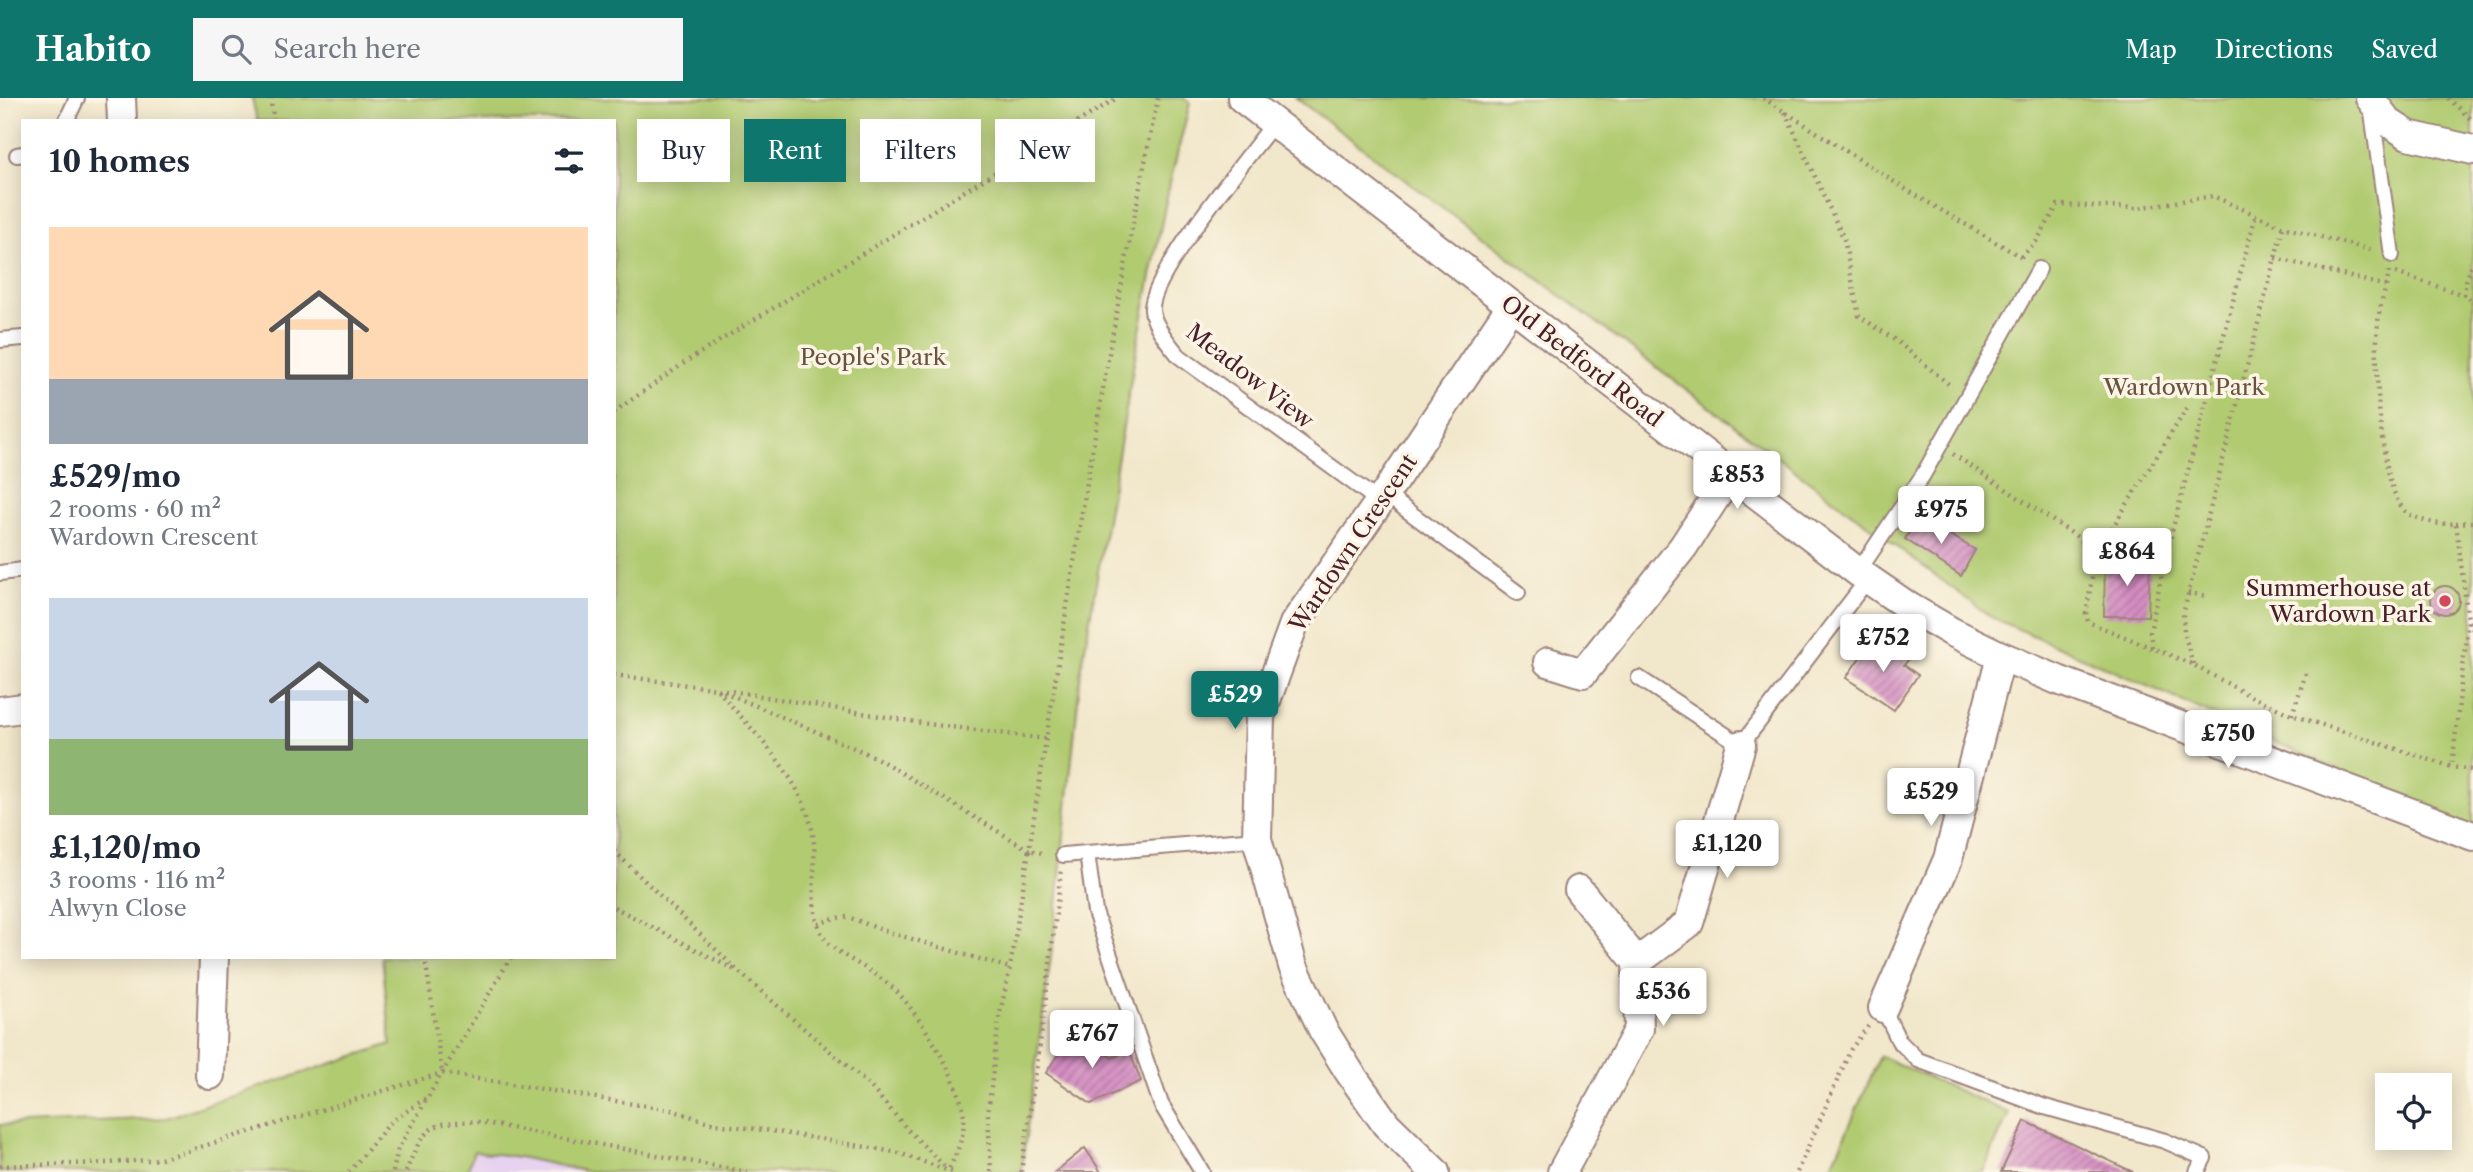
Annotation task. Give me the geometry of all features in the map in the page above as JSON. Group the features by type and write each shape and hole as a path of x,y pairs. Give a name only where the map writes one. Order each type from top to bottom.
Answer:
{"street":[{"path":"121,98 122,119"},
{"name":"Old Bedford Road","path":"1242,98 1730,475 1909,607 2001,656 2473,836"},
{"path":"2370,98 2388,122 2409,135 2473,150"},
{"name":"Wardown Crescent","path":"1435,1172 1386,1124 1323,1030 1293,966 1257,839 1260,717 1294,624 1511,306"},
{"path":"1548,662 1583,673 1683,547 1730,475"},
{"path":"1883,1008 1948,859 2001,656"},
{"path":"0,711 21,708"},
{"path":"1637,962 1689,923 1741,746"},
{"path":"1562,1172 1639,1029 1637,962 1579,890"},
{"path":"210,1075 214,959"}],"lane":[{"path":"67,119 77,98"},
{"path":"2370,98 2392,255"},
{"name":"Meadow View","path":"1274,123 1184,242 1158,287 1152,310 1163,336 1180,356 1382,498"},
{"path":"1639,678 1741,746 1863,575 1941,445 2039,269"},
{"path":"0,340 21,338"},
{"path":"1382,498 1518,593"},
{"path":"0,573 21,570"},
{"path":"1063,855 1257,839"},
{"path":"1087,853 1095,912 1161,1104 1202,1172"},
{"path":"1883,1008 1899,1041 1918,1060 2045,1107 2165,1141 2204,1158 2197,1172"}],"path":[{"path":"270,98 274,119"},
{"path":"616,411 690,359 1116,98"},
{"path":"990,1172 992,1150 988,1114 999,1018 1010,968 1097,414 1158,98"},
{"path":"1763,98 1907,190 2039,269"},
{"path":"2448,98 2473,121"},
{"path":"1785,112 1844,239 1859,316 1898,342 1967,397"},
{"path":"2021,257 2036,242 2057,205 2137,208 2213,196 2283,227 2392,255"},
{"path":"2152,648 2150,632 2165,558 2256,214"},
{"path":"2194,665 2184,632 2183,614 2283,227"},
{"path":"2275,257 2387,286 2379,314 2377,343 2379,411 2387,466 2398,501 2407,513 2430,522 2473,522"},
{"path":"2464,295 2473,262"},
{"path":"2389,271 2464,295 2473,301"},
{"path":"2187,408 2096,554 2086,614 2088,622 2194,665 2250,696 2292,715 2452,767 2473,771"},
{"path":"1941,445 2076,536 2096,554 2165,558"},
{"path":"2452,767 2468,620 2456,523"},
{"path":"2102,524 2111,530"},
{"path":"2188,593 2207,596"},
{"path":"2468,620 2473,630"},
{"path":"2292,715 2306,673"},
{"path":"616,675 889,718 1046,738"},
{"path":"717,689 875,757 1029,850 1063,855 1042,1030 1021,1172"},
{"path":"717,689 796,785 812,827 818,924 827,943 875,974 899,994 948,1067 963,1107 964,1122 957,1157 949,1171"},
{"path":"616,853 740,972 869,1085 949,1171"},
{"path":"616,908 740,972"},
{"path":"818,924 848,917 1010,968"},
{"path":"425,959 442,1073"},
{"path":"393,1172 398,1149 510,959"},
{"path":"1797,1172 1851,1049 1883,1008"},
{"path":"0,1166 161,1159 442,1073 671,1110 715,1124 899,1153 949,1171"},
{"path":"349,1172 391,1122 429,1096"},
{"path":"405,1172 412,1155 431,1128 449,1121 479,1122 747,1172"}],"shaded area":[{"path":"474,1151 519,1157 589,1172 467,1172"}],"green space":[{"name":"People's Park","path":"252,98 1184,98 1190,103 1168,191 1136,351 1081,671 1053,943 1021,1172 589,1172 519,1157 474,1151 467,1172 0,1172 0,1125 166,1118 391,1044 382,959 616,959 616,119 257,119"},
{"name":"Wardown Park","path":"1296,98 2473,98 2473,829 1991,617"},
{"path":"1880,1056 2009,1113 1983,1172 1829,1172"}],"building":[{"path":"1920,516 1975,550 1961,576 1905,539"},
{"path":"2105,560 2150,560 2148,616 2104,616"},
{"name":"Summerhouse at Wardown Park","path":"2445,586 2455,590 2459,600 2455,610 2445,614 2435,610 2431,600 2435,590"},
{"path":"1874,637 1908,660 1904,665 1918,675 1894,710 1846,678"},
{"path":"1073,1031 1112,1058 1129,1050 1141,1081 1091,1104 1046,1073"},
{"path":"2025,1121 2133,1172 2001,1172"},
{"path":"1085,1148 1101,1172 1055,1172"}],"place":[{"name":"Summerhouse at Wardown Park","path":"2445,601"}]}
